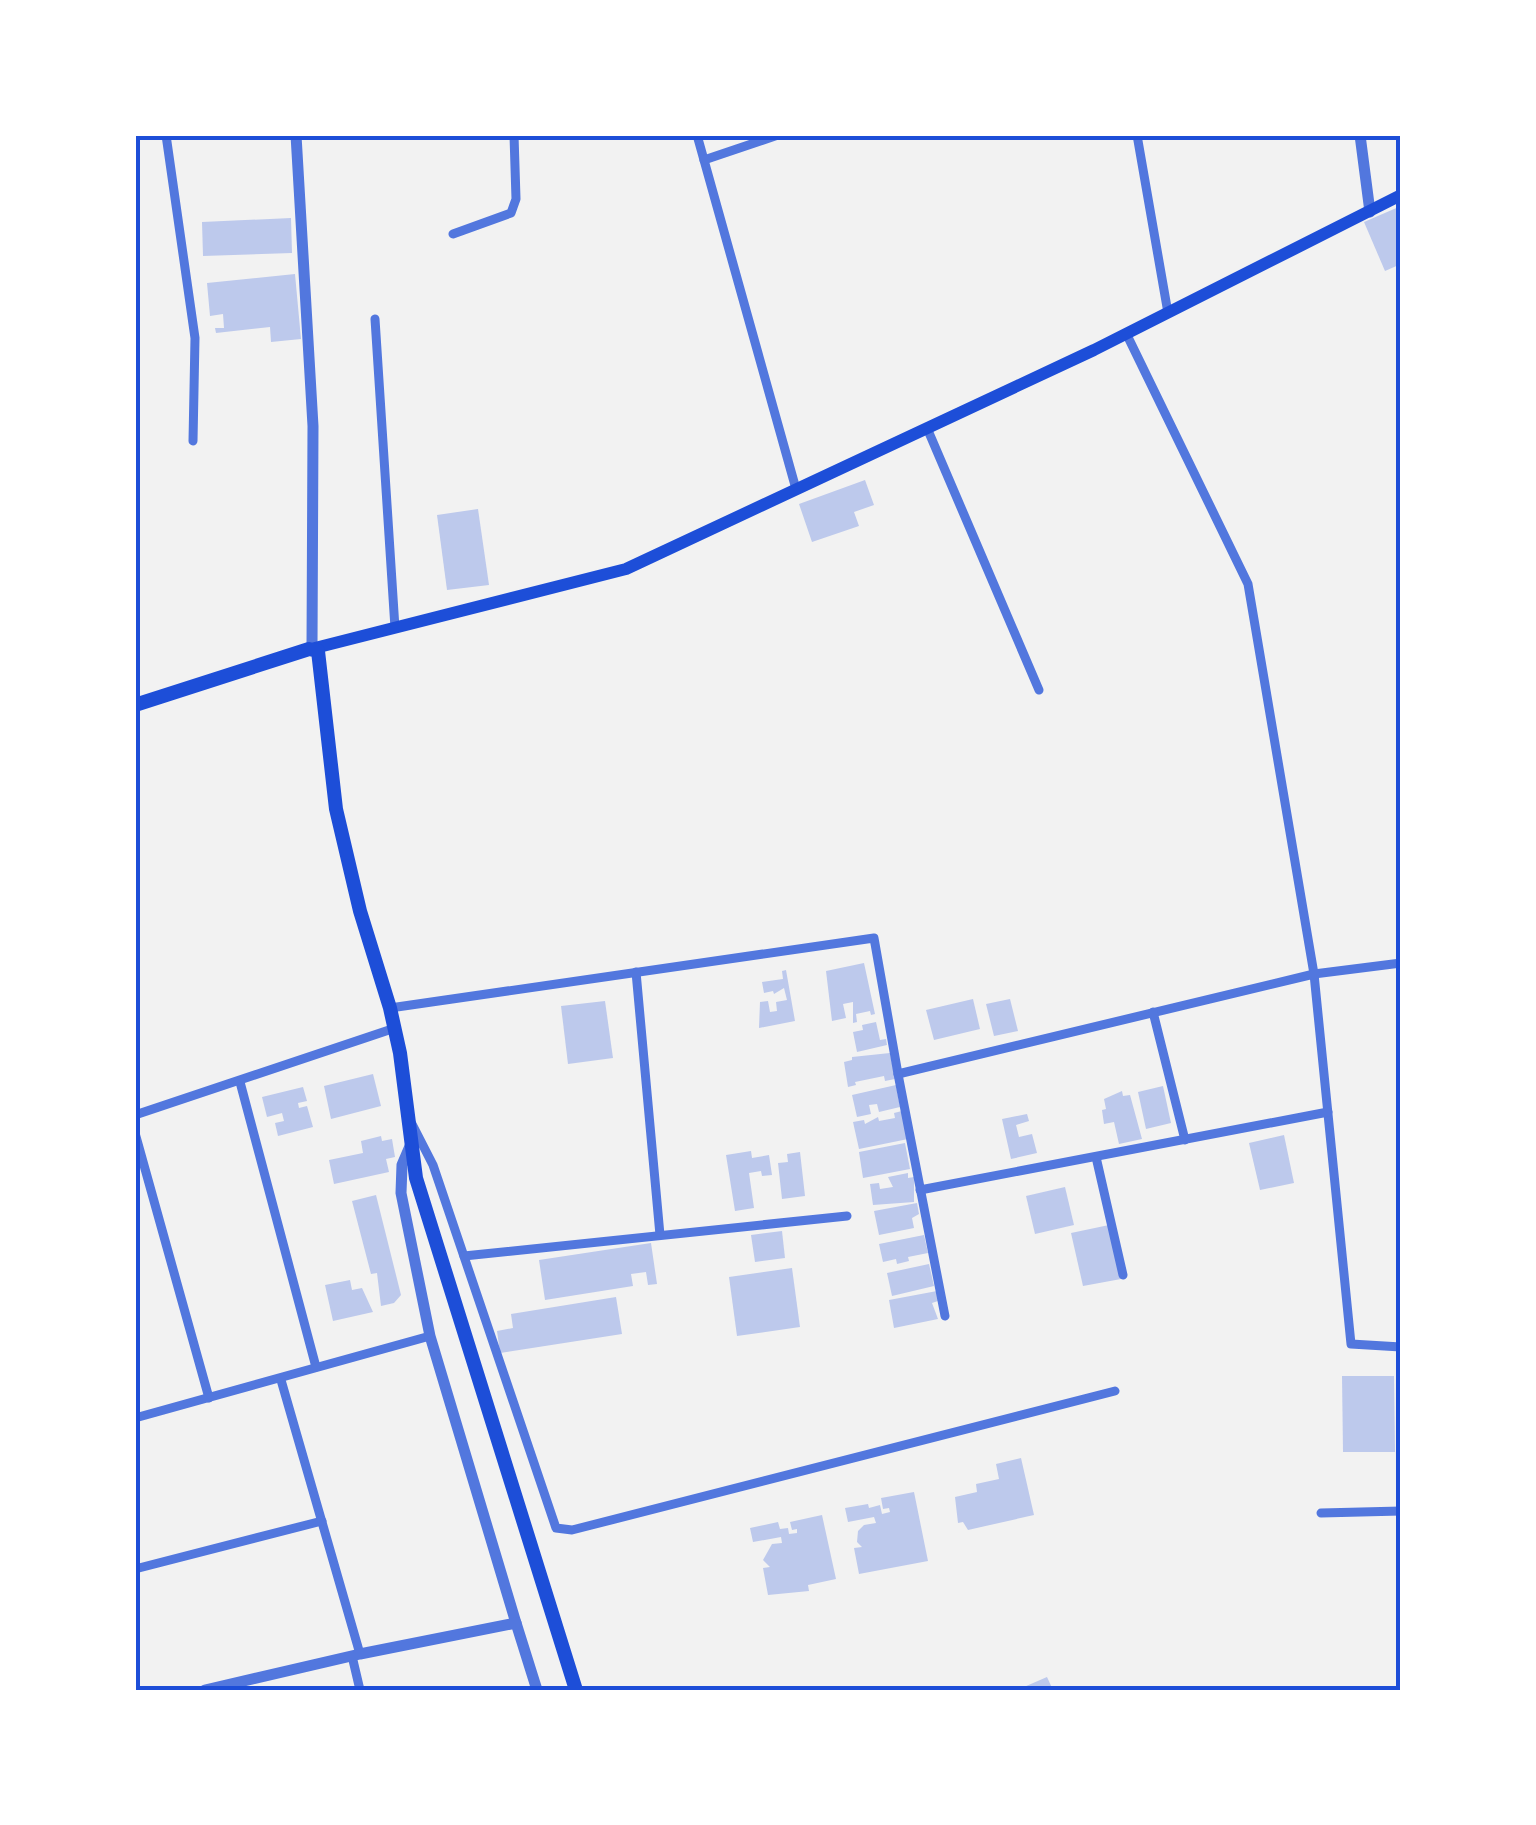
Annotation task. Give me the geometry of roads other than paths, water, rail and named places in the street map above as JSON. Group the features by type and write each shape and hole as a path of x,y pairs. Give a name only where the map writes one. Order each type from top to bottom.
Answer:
{"main road":[{"path":"135,705 314,648 626,569 1094,350 1401,196"},
{"path":"314,648 319,654 336,809 360,911 395,1028 416,1178 576,1690"}],"street":[{"path":"166,135 195,338 193,441"},
{"path":"296,135 313,426 314,648"},
{"path":"453,234 511,213 516,200 514,135"},
{"path":"697,135 796,489"},
{"path":"704,160 778,135"},
{"path":"1137,135 1168,313"},
{"path":"1360,135 1370,212"},
{"path":"375,319 394,628"},
{"path":"1126,334 1248,584 1314,974 1351,1344 1401,1347"},
{"path":"927,428 1039,690"},
{"path":"390,1008 874,938 945,1316"},
{"path":"898,1074 1314,974 1401,963"},
{"path":"636,972 660,1235"},
{"path":"1153,1012 1184,1140"},
{"path":"135,1116 395,1028"},
{"path":"240,1082 316,1367"},
{"path":"920,1190 1328,1112"},
{"path":"409,1119 428,1152 556,1528 563,1530 1115,1391"},
{"path":"135,1133 210,1398"},
{"path":"412,1142 402,1165 401,1193 430,1336 538,1690"},
{"path":"1096,1157 1124,1275"},
{"path":"464,1256 846,1216"},
{"path":"135,1418 430,1336"},
{"path":"282,1380 356,1655 360,1690"},
{"path":"1321,1513 1401,1511"},
{"path":"135,1568 322,1521"},
{"path":"205,1690 516,1623"}]}
